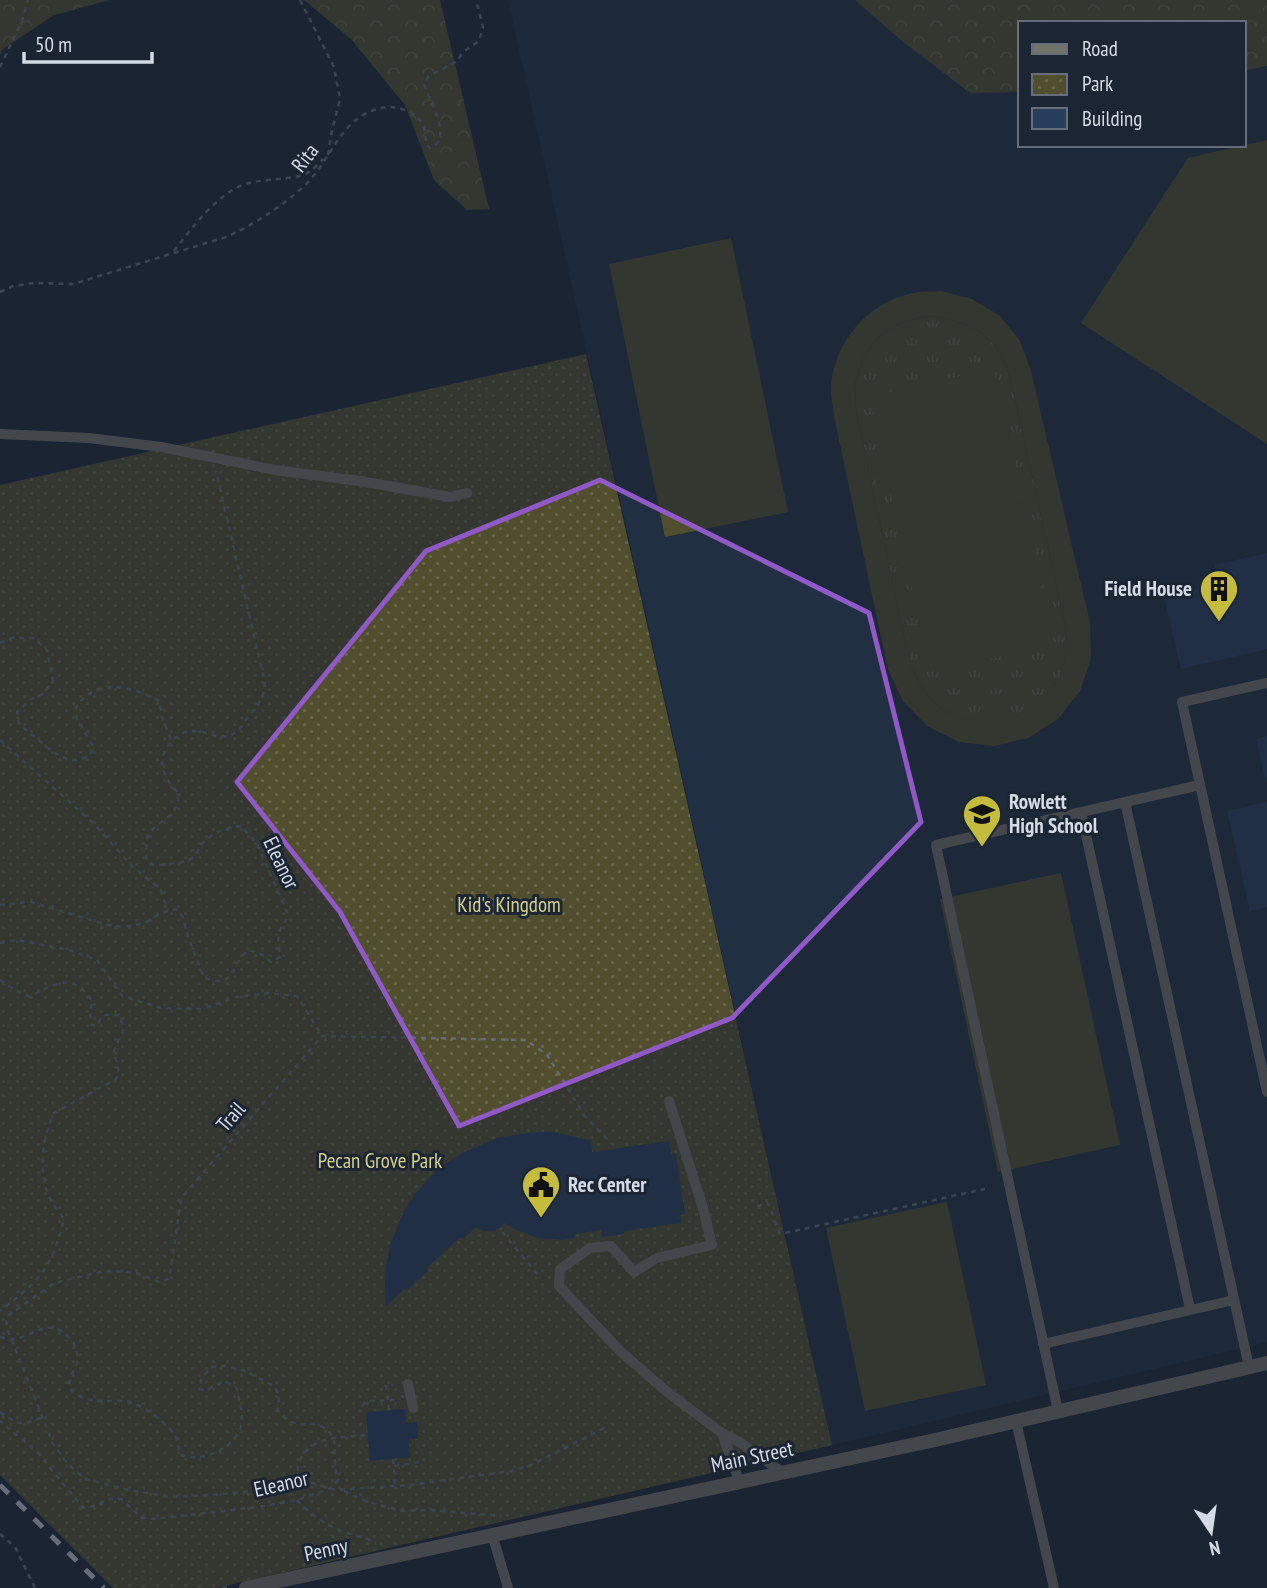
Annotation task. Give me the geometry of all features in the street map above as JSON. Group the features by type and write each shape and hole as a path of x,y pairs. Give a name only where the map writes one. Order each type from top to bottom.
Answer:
{"street":[{"name":"Main Street","path":"240,1587 1016,1421 1267,1363"}],"lane":[{"path":"0,434 89,438 161,447 275,470 450,497 467,493"},
{"path":"1267,683 1182,702 1267,1092"},
{"path":"1058,1411 936,845 1200,785"},
{"path":"1125,802 1249,1367"},
{"path":"1081,812 1190,1309"},
{"path":"669,1101 712,1245 657,1258 634,1272 611,1246 590,1248 560,1269 559,1286 620,1351 671,1396 782,1472"},
{"path":"1043,1344 1234,1300"},
{"path":"408,1384 412,1403"},
{"path":"1016,1421 1054,1588"},
{"path":"722,1433 739,1481"},
{"path":"492,1534 508,1588"}],"path":[{"path":"0,67 22,21 28,0"},
{"path":"173,253 208,211 237,188 310,171 328,155 340,99 334,68 300,0"},
{"name":"Rita","path":"0,292 13,286 34,283 73,284 243,230 304,186 317,172 344,131 355,120 371,111 387,107 401,108 412,113 422,120 426,145 430,148 435,146 440,135 438,121 424,84 428,76 457,61 463,52 479,41 484,27 476,0"},
{"path":"0,643 12,638 33,638 47,650 53,681 43,694 31,699 17,712 19,724 53,752 71,761 88,757 94,748 77,719 76,707 83,697 93,691 114,687 141,692 159,702 172,742 182,733 195,730 223,737 234,734 264,695 265,683 212,457"},
{"path":"0,740 93,823 133,867 160,889 168,911 145,923 124,927 108,925 32,902 0,905"},
{"name":"Eleanor","path":"168,911 176,909 183,917 204,978 216,982 228,978 249,950 263,955 271,962 280,957 279,931 287,921 287,912 257,844 241,826 217,832 202,844 195,857 188,860 152,865 146,858 151,832 173,813 178,798 162,762 164,751 172,742"},
{"path":"0,943 17,940 69,950 97,960 122,996 161,1008 202,1009 237,997 267,993 297,996 322,1036 526,1040 547,1055 585,1116 609,1141"},
{"path":"0,981 30,997 54,983 72,984 85,991 92,1001 91,1025 97,1025 103,1015 119,1015 124,1028 114,1051 120,1072 116,1079 54,1113 50,1121 43,1155 44,1178 51,1200 64,1219 61,1231 43,1271 0,1311"},
{"name":"Trail","path":"302,1480 265,1490 170,1497 85,1479 53,1444 6,1320 9,1315 54,1283 105,1271 134,1272 159,1282 168,1279 172,1269 181,1198 322,1036"},
{"path":"757,1206 768,1203 780,1234 985,1189"},
{"path":"502,1232 538,1275"},
{"path":"0,1337 12,1340 46,1327 57,1329 71,1338 76,1348 77,1362 70,1374 70,1388 75,1394 105,1403 127,1401 139,1405 170,1428 176,1438 179,1454 187,1458 213,1454 233,1441 241,1429 242,1415 236,1387 224,1381 205,1391 199,1388 201,1380 211,1367 226,1366 245,1371 274,1386 279,1395 278,1410 284,1418 293,1424 324,1428 334,1438"},
{"path":"389,1410 386,1386 408,1384"},
{"path":"362,1406 366,1401 412,1403"},
{"path":"0,1412 17,1423 26,1424 42,1417"},
{"name":"Eleanor","path":"0,1421 38,1453 83,1508 99,1505 108,1499 121,1499 142,1518 153,1519 259,1507 297,1500 329,1489 338,1480 334,1438"},
{"path":"368,1435 319,1441 309,1447 301,1457 298,1469 302,1480 335,1490 396,1486 511,1471 531,1465 604,1428"},
{"path":"393,1459 396,1486"},
{"path":"394,1466 421,1462"},
{"name":"Penny","path":"297,1500 329,1525 343,1532 362,1536 378,1547"},
{"path":"0,1534 15,1547 35,1588"},
{"path":"222,1588 240,1587"}],"highlighted area":[{"path":"600,480 869,613 921,822 732,1018 459,1126 340,912 237,782 426,551"}],"shaded area":[{"name":"Rowlett High School","path":"508,0 855,0 903,42 970,93 1018,92 1018,147 1246,147 1246,71 1267,66 1267,1342 832,1445"}],"green space":[{"path":"0,0 110,0 54,15 3,49 0,55"},
{"path":"304,0 440,0 489,209 467,210 434,180 405,105 351,39"},
{"path":"855,0 1267,0 1267,66 1246,71 1246,21 1018,21 1018,92 970,93 903,42"},
{"path":"1267,140 1267,444 1081,323 1188,158 1246,147 1246,145"},
{"path":"731,238 788,512 665,537 609,264"},
{"path":"941,291 972,299 1000,316 1020,341 1031,371 1090,623 1091,658 1080,691 1058,719 1028,738 994,746 959,742 927,726 903,701 888,670 832,400 831,384 839,353 856,327 867,316 894,299 913,293","holes":["929,316 959,322 975,329 1000,353 1010,376 1066,628 1066,655 1060,675 1050,692 1018,715 999,720 979,721 959,717 941,708 927,694 910,664 856,411 855,384 863,358 879,337 902,322"]},
{"path":"929,316 949,319 975,329 991,342 1003,359 1010,376 1066,628 1066,655 1060,675 1050,692 1035,706 999,721 979,722 959,718 941,708 927,694 910,664 856,411 855,384 863,358 879,337 902,322"},
{"name":"Pecan Grove Park","path":"586,354 832,1445 216,1588 113,1588 0,1475 0,485"},
{"path":"994,369 1054,645 930,672 870,396"},
{"path":"1061,873 1120,1145 998,1172 940,899"},
{"path":"947,1202 986,1385 865,1411 826,1228"}],"building":[{"name":"Field House","path":"1267,553 1267,649 1181,669 1164,596 1219,584 1214,565"},
{"path":"1267,736 1267,782 1266,782 1256,739"},
{"path":"1267,802 1267,907 1250,911 1227,811"},
{"name":"Rec Center","path":"553,1132 590,1140 592,1152 669,1141 671,1154 676,1154 685,1214 680,1215 681,1223 602,1237 601,1230 575,1234 575,1238 563,1240 538,1238 504,1223 494,1231 483,1231 476,1227 463,1239 460,1237 426,1269 428,1271 386,1306 386,1266 390,1246 405,1209 417,1192 445,1164 462,1153 497,1138"},
{"path":"405,1409 406,1423 417,1422 418,1439 409,1439 410,1457 370,1461 366,1412"}],"railway":[{"path":"0,1485 104,1588"}],"place":[{"name":"Field House","path":"1219,623"},
{"name":"Rowlett High School","path":"982,848"},
{"name":"Rec Center","path":"541,1219"}],"park label":[{"name":"Kid's Kingdom","path":"509,905"}]}
